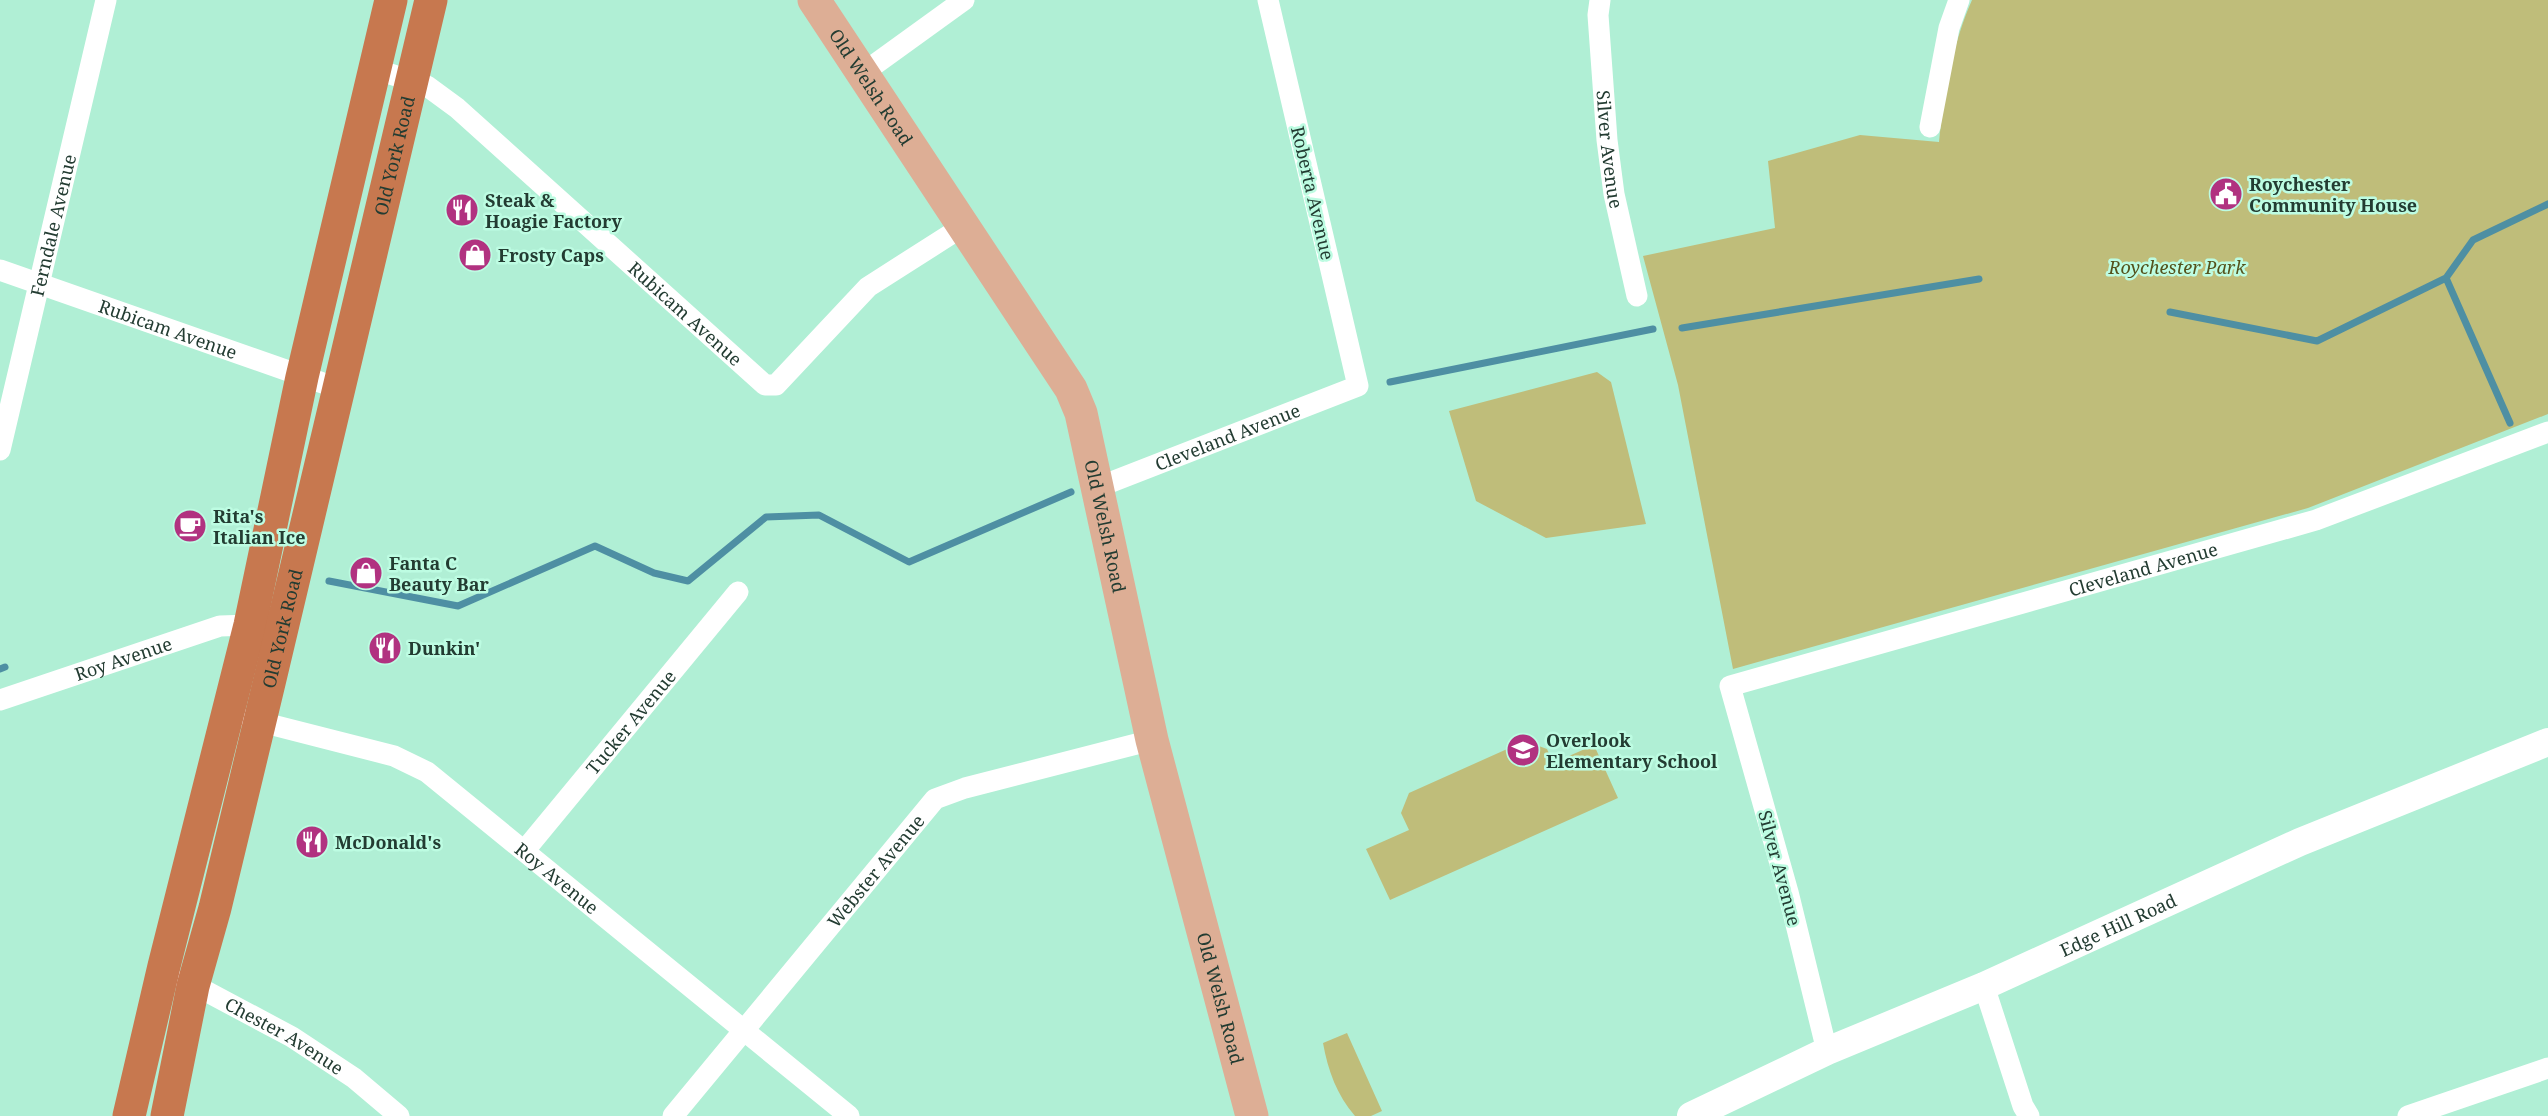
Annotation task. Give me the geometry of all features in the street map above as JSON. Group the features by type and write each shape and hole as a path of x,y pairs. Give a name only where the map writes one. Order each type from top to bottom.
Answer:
{"highway":[{"name":"Old York Road","path":"129,1116 164,966 250,625 302,377 391,0"},
{"name":"Old York Road","path":"167,1116 193,986 260,723 337,388 431,0"}],"main road":[{"name":"Old Welsh Road","path":"814,0 1071,389 1081,413 1152,740 1252,1116"},
{"name":"Edge Hill Road","path":"1691,1116 1827,1051 1984,986 2300,842 2548,742"}],"street":[{"name":"Ferndale Avenue","path":"0,450 106,0"},
{"path":"863,73 964,0"},
{"name":"Roberta Avenue","path":"1268,0 1358,386"},
{"name":"Silver Avenue","path":"1600,0 1598,15 1608,151 1614,194 1637,296"},
{"path":"1930,127 1949,28 1959,0"},
{"name":"Rubicam Avenue","path":"375,69 427,86 457,108 765,385 776,385 868,287 962,226"},
{"name":"Rubicam Avenue","path":"0,270 337,388"},
{"name":"Cleveland Avenue","path":"1096,488 1358,386"},
{"name":"Cleveland Avenue","path":"1730,686 2316,520 2548,432"},
{"name":"Tucker Avenue","path":"525,850 738,592"},
{"name":"Roy Avenue","path":"0,700 220,626 250,625"},
{"name":"Silver Avenue","path":"1730,686 1788,892 1827,1051"},
{"name":"Roy Avenue","path":"228,713 260,723 371,749 414,764 525,850 746,1029 849,1116"},
{"name":"Webster Avenue","path":"673,1116 935,799 965,788 1152,740"},
{"name":"Chester Avenue","path":"164,966 193,986 292,1037 354,1078 399,1116"},
{"path":"1984,986 2023,1106 2029,1116"},
{"path":"2408,1116 2548,1068"}],"green space":[{"name":"Roychester Park","path":"1972,0 2548,0 2548,414 2308,508 1733,669 1678,385 1643,256 1775,228 1768,161 1860,135 1939,142 1950,70 1959,34"},
{"path":"1597,372 1611,382 1646,524 1546,538 1476,501 1449,411"},
{"path":"1525,741 1547,749 1553,763 1594,745 1618,798 1390,900 1366,849 1409,830 1401,813 1409,793"},
{"path":"1347,1033 1382,1111 1371,1116 1355,1116 1338,1091 1328,1063 1323,1043"}],"waterway":[{"path":"2170,312 2317,341 2446,278 2473,240 2548,204"},
{"path":"2446,278 2510,423"},
{"path":"1682,328 1979,279"},
{"path":"1390,382 1653,329"},
{"path":"329,581 458,606 595,546 654,573 688,581 766,517 819,515 909,562 1071,492"},
{"path":"0,669 5,667"}],"place":[{"name":"Roychester Community House","path":"2226,194"},
{"name":"Steak & Hoagie Factory","path":"462,210"},
{"name":"Frosty Caps","path":"475,255"},
{"name":"Rita's Italian Ice","path":"190,526"},
{"name":"Fanta C Beauty Bar","path":"366,573"},
{"name":"Dunkin'","path":"385,648"},
{"name":"Overlook Elementary School","path":"1523,750"},
{"name":"McDonald's","path":"312,842"}]}
